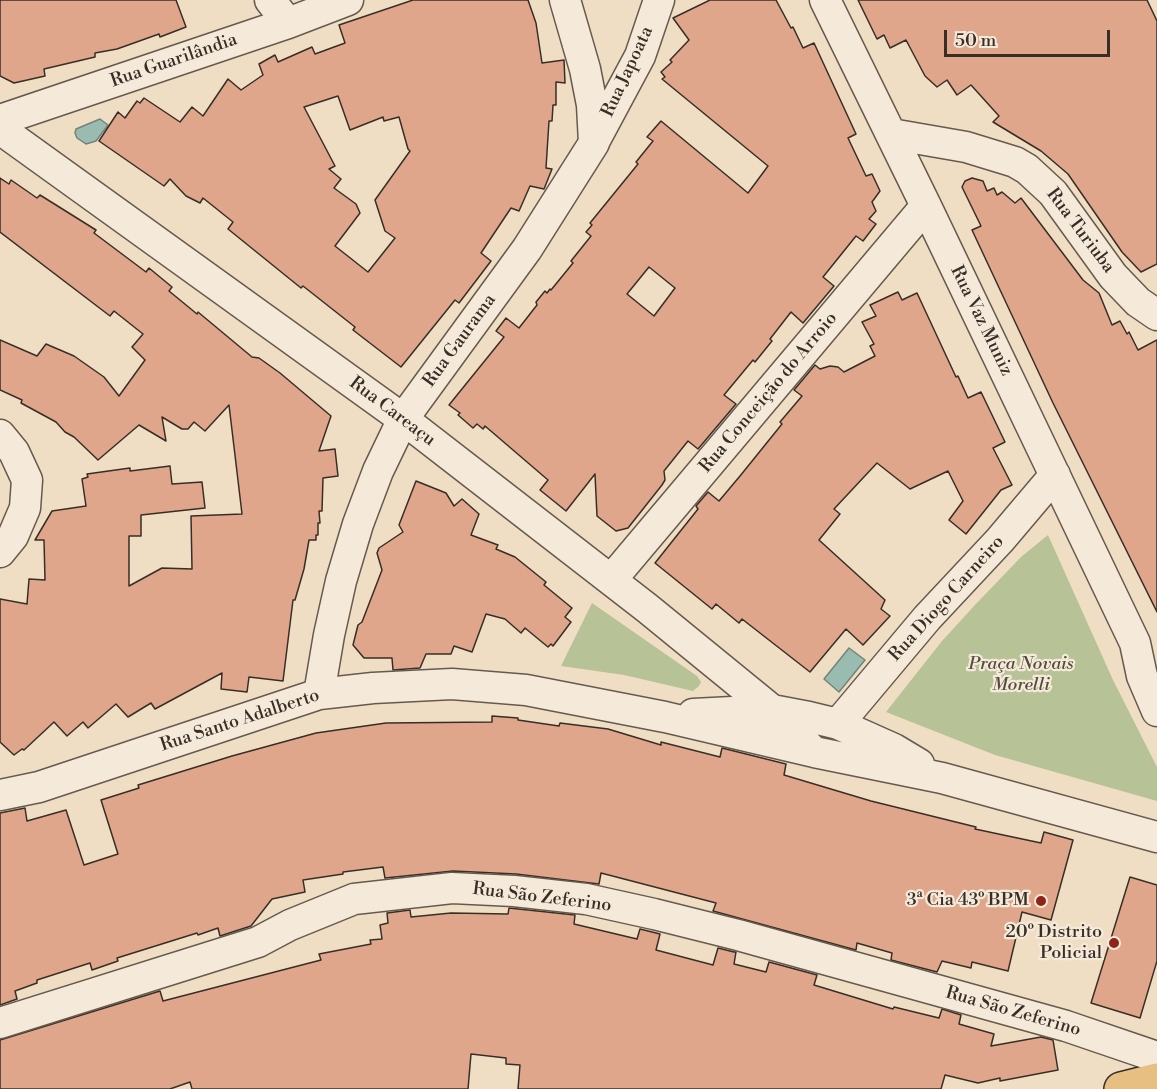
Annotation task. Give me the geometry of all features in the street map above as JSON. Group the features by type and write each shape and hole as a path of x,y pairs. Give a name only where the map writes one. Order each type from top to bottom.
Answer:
{"main road":[{"path":"1121,1089 1157,1080"}],"street":[{"name":"Rua Guarilândia","path":"0,120 279,11 348,0"},
{"path":"565,0 585,69 592,105 594,143"},
{"name":"Rua Japoata","path":"594,143 640,56 659,0"},
{"name":"Rua Vaz Muniz","path":"825,0 1055,475 1150,661 1142,676 1157,711"},
{"name":"Rua Careaçu","path":"0,129 404,419 611,580 772,710"},
{"name":"Rua Turiuba","path":"891,134 966,147 1015,162 1027,169 1053,193 1113,276 1138,302 1157,315"},
{"name":"Rua Gaurama","path":"319,694 328,635 358,524 378,471 404,419 526,249 594,143"},
{"name":"Rua Conceição do Arroio","path":"611,580 926,206"},
{"path":"0,435 14,452 27,480 25,508 13,536 0,552"},
{"name":"Rua Diogo Carneiro","path":"838,724 927,618 1000,540 1055,475"},
{"name":"Rua Santo Adalberto","path":"0,795 39,787 319,694 373,688 452,684 526,690 665,717 814,752"},
{"path":"772,710 838,724 894,749 942,777"},
{"path":"772,710 814,752 942,777 1157,837"},
{"name":"Rua Santo Adalberto","path":"665,717 713,712 772,710"},
{"name":"Rua São Zeferino","path":"0,1023 248,945 354,898 452,888 514,891 586,899 654,914 1066,1026 1157,1058"}],"green space":[{"name":"Praça Novais Morelli","path":"1048,535 1113,680 1157,767 1157,801 995,755 886,712 942,641 974,606 1021,557"},
{"path":"592,603 697,676 701,682 699,686 693,691 624,675 561,666"}],"water":[{"path":"100,119 108,125 96,141 86,144 77,138 76,129"},
{"path":"849,648 865,660 839,692 824,679"}],"building":[{"path":"0,0 176,0 186,27 160,37 159,34 117,49 95,53 95,57 44,69 45,76 14,83 0,76"},
{"path":"413,0 528,0 536,23 542,63 564,60 565,83 556,82 556,105 553,105 552,121 549,121 546,168 552,169 544,189 530,186 519,211 511,208 481,253 491,261 459,303 455,300 401,367 353,330 355,327 303,286 301,288 228,229 233,222 203,198 200,203 186,196 170,179 164,186 99,141 118,112 125,118 137,101 140,103 144,98 180,122 192,107 203,116 228,79 241,90 263,75 259,64 275,55 278,62 312,47 315,54 345,43 339,25","holes":["338,96 350,130 383,117 384,121 399,117 410,151 375,200 385,231 395,238 368,272 335,246 360,213 356,204 334,188 341,179 329,169 335,166 304,107"]},
{"path":"710,0 776,0 803,48 814,43 856,134 848,138 866,176 872,174 880,191 872,202 876,211 869,219 876,224 863,241 856,236 823,277 834,286 803,323 791,312 770,339 772,341 724,395 736,404 698,449 688,441 664,471 665,480 662,485 628,528 616,531 597,516 595,474 566,511 540,490 548,480 485,426 483,429 477,424 473,428 458,415 460,413 449,405 504,337 496,331 506,318 519,328 545,291 547,293 551,290 573,263 571,261 591,236 586,232 592,225 590,223 638,164 636,162 653,141 647,137 661,121 748,193 768,166 662,79 665,77 661,72 689,40 673,18","holes":["649,267 675,288 654,316 627,294"]},
{"path":"858,0 1147,0 1157,21 1157,264 1141,272 1122,252 1068,174 1041,151 993,122 999,116 971,85 957,95 947,80 937,87 925,76 906,40 890,48 884,35 877,39"},
{"path":"0,178 9,184 11,180 37,198 40,195 96,230 94,233 146,272 149,268 172,287 169,291 197,314 198,312 252,357 259,358 280,373 331,416 319,451 335,449 338,476 323,478 322,511 319,511 318,535 316,535 316,540 309,540 304,569 295,600 293,600 283,681 249,677 247,692 221,689 222,673 155,709 151,703 128,717 116,704 88,728 83,722 67,736 54,722 24,750 14,755 0,742 0,599 27,604 29,579 45,580 44,540 35,540 52,511 86,506 82,479 88,477 87,474 130,468 130,471 170,466 172,484 202,482 205,508 141,515 141,536 129,536 129,586 162,568 192,569 191,516 242,514 229,405 205,431 194,422 188,429 182,429 162,417 166,441 139,425 98,460 56,422 21,403 22,400 0,390 0,340 37,356 46,344 74,356 104,377 119,396 145,360 132,347 143,334 114,311 110,316 0,232"},
{"path":"972,178 983,181 987,191 994,188 997,195 1002,192 1015,203 1021,198 1083,280 1099,293 1112,325 1120,321 1127,334 1129,332 1138,350 1157,340 1157,612 1053,403 972,230 981,226 962,187 965,181"},
{"path":"898,292 902,300 917,293 968,398 981,392 1005,442 993,448 1012,485 1001,490 966,534 949,520 963,501 948,471 910,489 877,463 834,509 840,514 819,540 885,600 881,609 890,616 863,645 846,629 810,672 742,619 739,623 716,604 712,609 655,563 698,509 696,506 708,492 719,501 740,476 802,396 794,390 815,365 820,369 830,366 838,367 844,372 875,356 870,346 874,344 862,322 876,316 870,305"},
{"path":"416,481 446,493 454,506 462,499 479,514 471,535 498,545 496,549 515,557 546,582 544,585 572,608 565,617 571,622 553,646 551,644 548,647 525,628 521,633 505,619 486,614 472,652 454,646 451,654 426,654 420,668 393,670 392,658 364,658 353,645 358,625 362,622 382,570 377,553 379,548 403,532 399,525"},
{"path":"492,716 518,718 518,720 559,726 560,723 608,729 661,745 661,742 720,757 722,748 786,764 784,775 871,801 976,827 975,829 1041,843 1044,832 1073,840 1051,920 1022,912 1008,971 972,962 971,968 942,961 937,972 891,960 892,953 857,943 856,950 713,911 716,903 601,873 599,884 516,874 453,871 385,878 383,867 303,880 305,892 272,899 251,926 220,936 218,928 198,935 197,933 117,958 118,961 92,970 90,963 37,980 37,983 15,991 17,999 0,1005 0,813 25,808 27,821 66,810 84,865 118,854 101,800 139,788 138,785 316,733 386,723 492,722"},
{"path":"1130,877 1157,885 1157,961 1140,1018 1091,1003"},
{"path":"509,908 575,915 574,924 637,939 640,929 660,934 656,950 713,965 718,948 736,952 734,964 766,972 769,962 817,975 814,985 893,1009 894,1007 939,1018 942,1009 961,1015 959,1024 994,1034 991,1046 1041,1037 1053,1040 1058,1070 978,1083 945,1075 941,1089 518,1089 520,1065 506,1064 506,1058 471,1054 468,1089 192,1089 190,1082 170,1089 0,1089 0,1040 160,991 163,1001 321,960 319,954 371,944 370,940 382,939 380,925 388,923 387,913 410,910 411,917 451,913 508,914"}],"place":[{"name":"3ª Cia 43º BPM","path":"1041,901"},
{"name":"20º Distrito Policial","path":"1114,943"}]}
